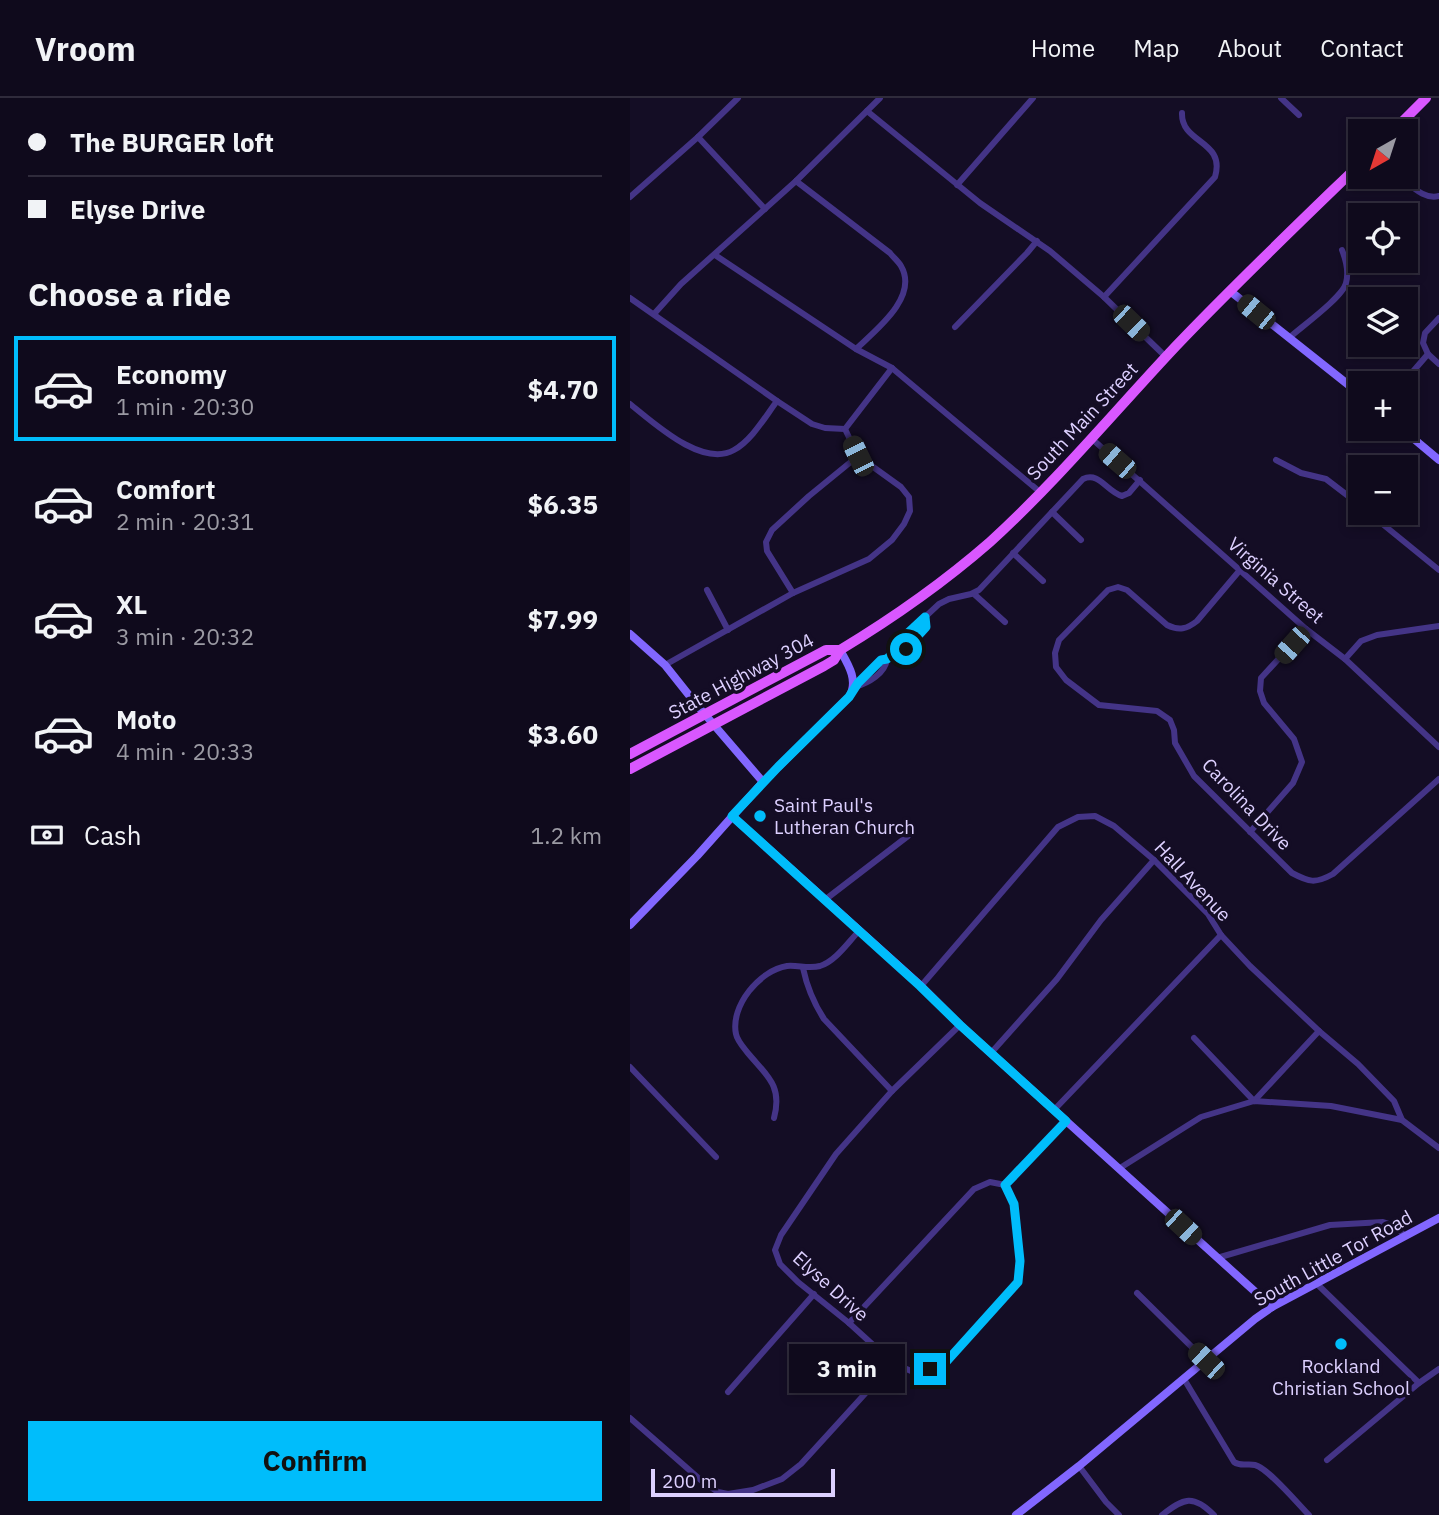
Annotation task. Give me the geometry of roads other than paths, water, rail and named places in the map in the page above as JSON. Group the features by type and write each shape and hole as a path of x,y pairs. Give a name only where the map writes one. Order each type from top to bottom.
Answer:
{"main road":[{"path":"1405,119 1426,98"},
{"name":"South Main Street","path":"840,650 889,620 939,584 991,541 1230,291 1348,176"},
{"name":"State Highway 304","path":"630,754 826,650 840,650"},
{"name":"State Highway 304","path":"630,769 832,662 840,650"}],"street":[{"path":"630,197 738,98"},
{"path":"654,314 681,284 796,181 880,98"},
{"path":"957,185 1033,98"},
{"path":"1281,98 1299,116"},
{"path":"867,111 980,203 1037,241 1104,297 1166,357"},
{"path":"1104,297 1215,177 1217,159 1212,151 1185,128 1181,121 1182,113"},
{"path":"698,137 765,209"},
{"path":"796,181 890,253 901,266 905,279 903,293 886,321 856,349"},
{"path":"1415,189 1431,198 1439,196"},
{"path":"955,327 1037,241"},
{"path":"1289,338 1340,294 1346,284 1347,262 1342,250"},
{"path":"715,255 856,349 892,368 1040,492"},
{"path":"1230,291 1348,385"},
{"path":"630,298 812,424 845,429"},
{"path":"1439,318 1426,333 1423,343 1428,354 1439,364"},
{"path":"1414,371 1428,354"},
{"path":"845,429 892,368"},
{"path":"630,404 674,438 699,451 716,454 732,451 745,441 777,401"},
{"path":"665,665 793,593 869,559 892,540 910,511 909,497 901,487 858,456 845,429"},
{"name":"Virginia Street","path":"1091,438 1306,629 1345,659 1439,747"},
{"path":"1416,441 1439,460"},
{"path":"793,593 766,551 766,542 772,530 858,456"},
{"path":"1276,460 1301,474 1326,479 1348,496"},
{"path":"853,688 866,684 886,666 896,644 946,600 974,594 982,587 1081,480 1088,476 1096,477 1112,492 1122,496 1129,493 1140,480"},
{"path":"1052,512 1081,540"},
{"path":"1384,525 1439,570"},
{"path":"1013,553 1043,580"},
{"name":"Carolina Drive","path":"1240,570 1197,621 1183,629 1167,625 1127,590 1115,587 1108,590 1059,640 1055,653 1056,667 1066,680 1099,705 1157,712 1170,720 1175,743 1194,776 1292,873 1307,880 1321,881 1333,874 1439,779"},
{"path":"707,590 728,630"},
{"path":"974,594 1004,622"},
{"path":"1345,659 1361,641 1377,635 1439,626"},
{"path":"1250,832 1293,783 1301,762 1294,738 1264,704 1260,691 1261,678 1306,629"},
{"path":"631,635 665,665 763,782"},
{"path":"630,925 763,782 849,697 853,688 851,672 840,650"},
{"path":"732,816 1272,1307"},
{"name":"Hall Avenue","path":"920,986 1058,827 1078,817 1095,816 1114,826 1154,860 1208,914 1221,934 1251,966 1358,1064 1394,1101 1402,1120 1439,1147"},
{"path":"826,899 908,836"},
{"path":"991,1053 1057,979 1101,920 1154,860"},
{"path":"774,1118 778,1095 773,1084 736,1035 736,1016 744,997 773,971 788,966 820,966 834,958 860,930"},
{"path":"1054,1110 1221,934"},
{"path":"803,968 807,987 824,1019 892,1091 960,1025"},
{"path":"1254,1101 1319,1031"},
{"path":"1194,1038 1254,1101"},
{"path":"630,1067 716,1157"},
{"name":"Elyse Drive","path":"892,1091 836,1154 780,1236 775,1250 780,1264 893,1363"},
{"path":"1120,1168 1201,1117 1254,1101 1331,1107 1402,1120"},
{"path":"1005,1185 1066,1121"},
{"path":"849,1322 974,1189 990,1182 1005,1185"},
{"path":"630,1418 718,1492 728,1494 753,1490 782,1479 801,1464 893,1363 911,1371 930,1369 946,1362 1018,1282 1020,1261 1014,1204 1005,1185"},
{"name":"South Little Tor Road","path":"1016,1515 1272,1307 1439,1218"},
{"path":"1217,1258 1331,1225 1382,1222 1395,1226 1405,1236"},
{"path":"1316,1283 1419,1383"},
{"path":"1137,1293 1206,1361"},
{"path":"728,1392 814,1294"},
{"path":"1327,1461 1439,1368"},
{"path":"1184,1379 1234,1462 1238,1465 1255,1464 1266,1470 1309,1515"},
{"path":"1079,1466 1105,1502 1119,1515"},
{"path":"1163,1515 1188,1499 1205,1506 1214,1515"}],"place":[{"name":"Saint Paul's Lutheran Church","path":"760,816"},
{"name":"Rockland Christian School","path":"1341,1344"}]}
